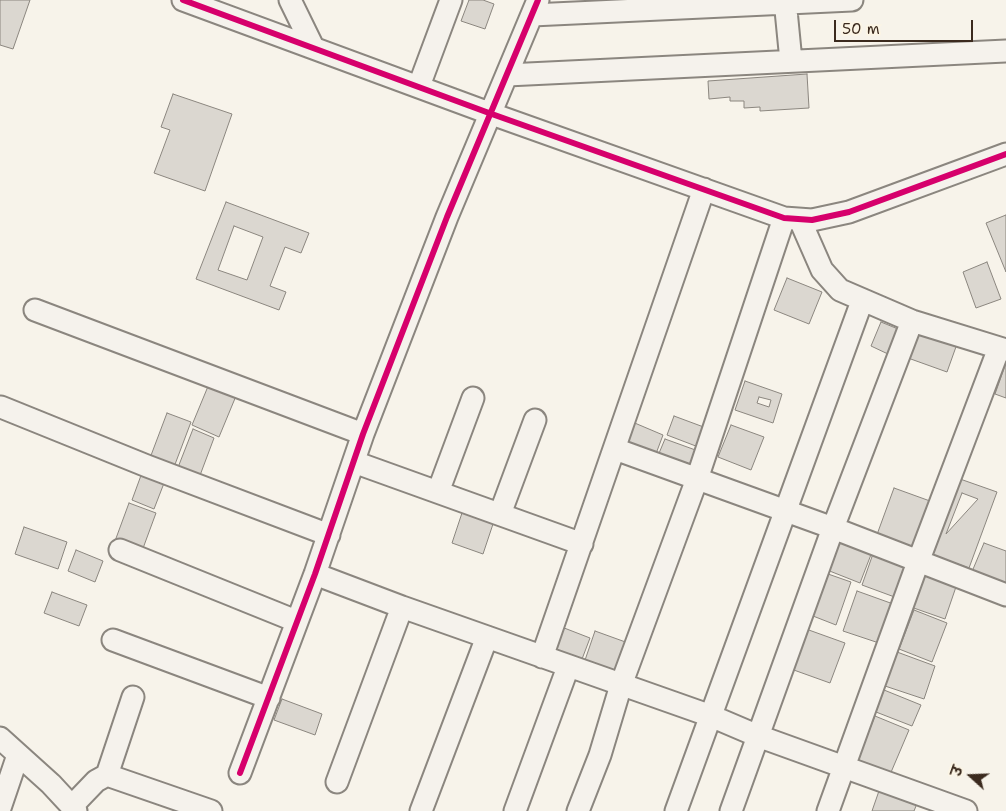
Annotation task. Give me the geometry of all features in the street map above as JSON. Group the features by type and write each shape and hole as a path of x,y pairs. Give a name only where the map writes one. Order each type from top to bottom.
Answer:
{"street":[{"path":"183,0 220,6 313,47 489,113 704,190 792,219 827,218 857,210 1006,154"},
{"path":"290,0 313,47"},
{"path":"419,86 451,0"},
{"path":"240,773 315,574 363,434 447,217 489,113 535,8 852,0"},
{"path":"785,1 790,61"},
{"path":"507,75 1006,51"},
{"path":"542,657 704,190"},
{"path":"792,219 830,280 840,290 862,302 912,321 1003,349 918,562 828,811"},
{"path":"578,811 600,755 621,684 792,219"},
{"path":"676,811 784,510 862,302"},
{"path":"35,310 363,434"},
{"path":"731,811 912,321"},
{"path":"438,492 473,398"},
{"path":"1,406 146,466 328,535"},
{"path":"500,514 535,420"},
{"path":"615,449 834,528 1006,595"},
{"path":"354,462 582,544"},
{"path":"120,550 296,621"},
{"path":"315,574 487,638 711,716 758,736 844,768 925,804 966,811"},
{"path":"337,782 402,607"},
{"path":"421,811 487,638"},
{"path":"113,640 268,698"},
{"path":"515,811 568,667"},
{"path":"0,738 74,809 96,781 107,775 133,697"},
{"path":"0,808 18,755"},
{"path":"107,775 211,811"}],"building":[{"path":"0,0 30,0 13,49 0,45"},
{"path":"469,0 483,0 494,4 485,29 461,21"},
{"path":"807,74 809,108 760,111 760,107 744,108 744,101 730,101 730,97 709,99 708,81"},
{"path":"173,94 232,114 205,191 154,173 170,130 161,127"},
{"path":"226,202 309,233 301,253 285,247 270,286 286,292 279,310 196,279","holes":["234,226 263,237 247,280 218,270"]},
{"path":"1006,215 1006,272 986,223"},
{"path":"987,262 1001,299 976,308 963,272"},
{"path":"787,278 822,292 809,324 774,310"},
{"path":"881,322 898,329 888,354 871,346"},
{"path":"918,330 957,344 947,372 908,358"},
{"path":"1006,363 1006,398 995,394"},
{"path":"745,381 782,394 773,423 735,410","holes":["759,397 771,400 769,407 757,403"]},
{"path":"209,384 236,396 219,437 192,425"},
{"path":"167,413 191,422 174,467 150,458"},
{"path":"674,416 709,429 701,448 667,435"},
{"path":"630,421 663,435 654,459 620,445"},
{"path":"731,425 764,437 751,470 718,457"},
{"path":"193,429 214,438 199,478 177,470"},
{"path":"665,439 701,452 694,471 657,458"},
{"path":"143,470 166,478 154,509 132,500"},
{"path":"960,479 997,492 969,568 933,555","holes":["962,493 978,499 946,534"]},
{"path":"894,488 930,501 911,553 875,540"},
{"path":"129,503 156,513 142,551 115,541"},
{"path":"464,507 495,518 483,554 452,543"},
{"path":"24,527 67,542 58,569 15,554"},
{"path":"834,537 872,552 860,583 822,568"},
{"path":"984,543 1006,551 1006,587 971,574"},
{"path":"76,550 103,561 95,582 68,571"},
{"path":"874,551 913,565 900,599 862,585"},
{"path":"921,568 958,581 945,619 908,606"},
{"path":"828,574 851,582 836,625 813,616"},
{"path":"857,591 896,605 882,644 843,631"},
{"path":"52,592 87,605 79,626 44,613"},
{"path":"914,610 947,623 932,662 899,649"},
{"path":"559,626 590,638 579,667 548,655"},
{"path":"806,629 845,643 830,683 791,669"},
{"path":"595,631 631,644 620,679 583,666"},
{"path":"897,652 935,666 924,699 885,686"},
{"path":"884,690 921,705 912,726 876,712"},
{"path":"282,699 322,714 315,735 274,720"},
{"path":"875,716 909,730 889,777 856,764"},
{"path":"880,788 918,801 914,811 872,811"}],"cycle path":[{"path":"183,0 489,113 784,218 812,220 849,212 1006,154"},
{"path":"240,773 315,574 363,434 447,217 538,0"}]}
